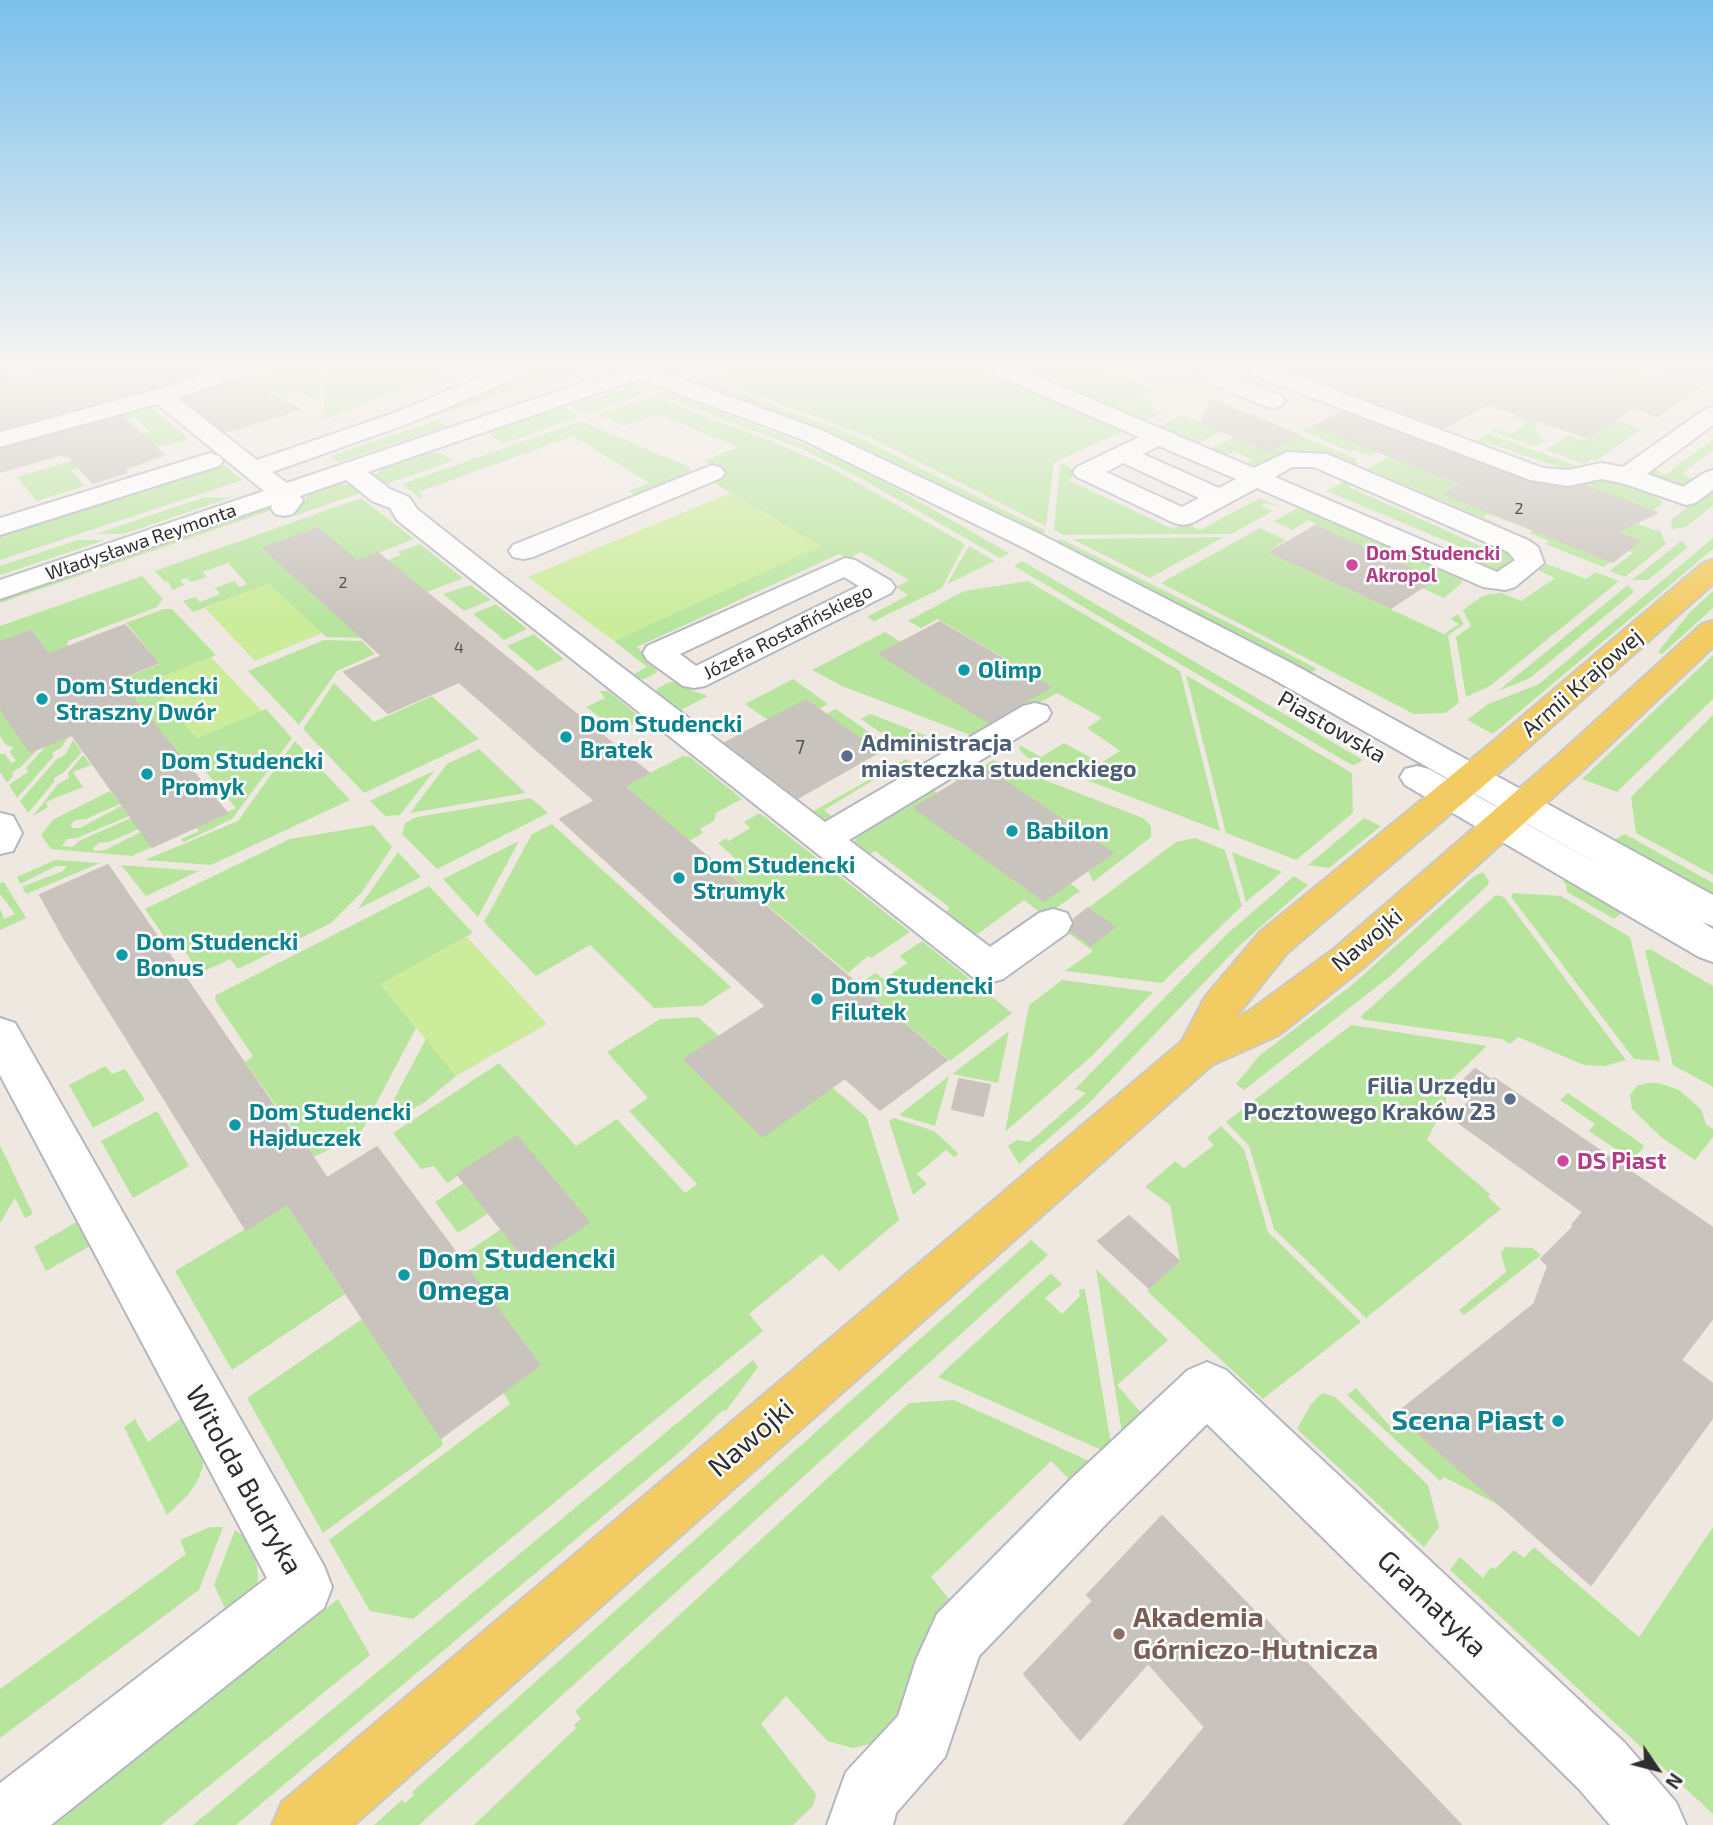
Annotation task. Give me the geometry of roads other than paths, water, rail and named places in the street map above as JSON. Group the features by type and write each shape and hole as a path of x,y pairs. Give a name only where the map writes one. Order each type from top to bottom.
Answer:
{"main road":[{"name":"Armii Krajowej","path":"1460,786 1713,569"},
{"name":"Armii Krajowej","path":"1511,815 1713,630"},
{"name":"Nawojki","path":"1197,1053 1220,1008 1273,943 1460,786"},
{"name":"Nawojki","path":"305,1825 1197,1053 1264,1023 1349,958 1511,815"}],"street":[{"path":"0,606 142,565 286,508 289,499 231,450"},
{"path":"255,469 309,450"},
{"name":"Władysława Reymonta","path":"0,590 409,450"},
{"name":"Piastowska","path":"843,450 1030,540 1233,645 1511,815 1713,947"},
{"path":"1130,450 1086,472 1183,517 1220,498 1255,478 1290,460 1307,458 1322,461 1518,546 1528,553 1530,563 1508,580 1493,581 1255,478 1189,450"},
{"path":"1473,450 1539,475 1568,478 1601,471 1628,476 1686,497 1713,478"},
{"path":"1628,476 1663,450"},
{"path":"1122,454 1220,498"},
{"path":"0,527 210,461"},
{"path":"351,471 381,495 400,503 406,514 478,571 989,968 1053,923"},
{"path":"478,571 515,545 712,473"},
{"name":"Józefa Rostafińskiego","path":"845,566 881,587 694,679 680,670 658,653 845,566"},
{"name":"Józefa Rostafińskiego","path":"635,691 680,670"},
{"path":"824,839 1035,713"},
{"name":"Piastowska","path":"1511,815 1713,912"},
{"path":"0,825 4,834 0,842"},
{"name":"Witolda Budryka","path":"0,1035 303,1587 0,1824"},
{"name":"Gramatyka","path":"860,1825 869,1795 923,1735 946,1660 958,1635 1091,1499 1207,1388 1601,1765 1642,1821"}],"place":[{"name":"Dom Studencki Akropol","path":"1352,565"},
{"name":"Olimp","path":"964,670"},
{"name":"Dom Studencki Straszny Dwór","path":"42,699"},
{"name":"Dom Studencki Bratek","path":"566,737"},
{"name":"Administracja miasteczka studenckiego","path":"847,756"},
{"name":"Dom Studencki Promyk","path":"147,774"},
{"name":"Babilon","path":"1012,831"},
{"name":"Dom Studencki Strumyk","path":"679,878"},
{"name":"Dom Studencki Bonus","path":"122,955"},
{"name":"Dom Studencki Filutek","path":"817,999"},
{"name":"Filia Urzędu Pocztowego Kraków 23","path":"1510,1099"},
{"name":"Dom Studencki Hajduczek","path":"235,1125"},
{"name":"DS Piast","path":"1563,1161"},
{"name":"Dom Studencki Omega","path":"404,1275"},
{"name":"Scena Piast","path":"1558,1421"},
{"name":"Akademia Górniczo-Hutnicza","path":"1119,1634"}]}
